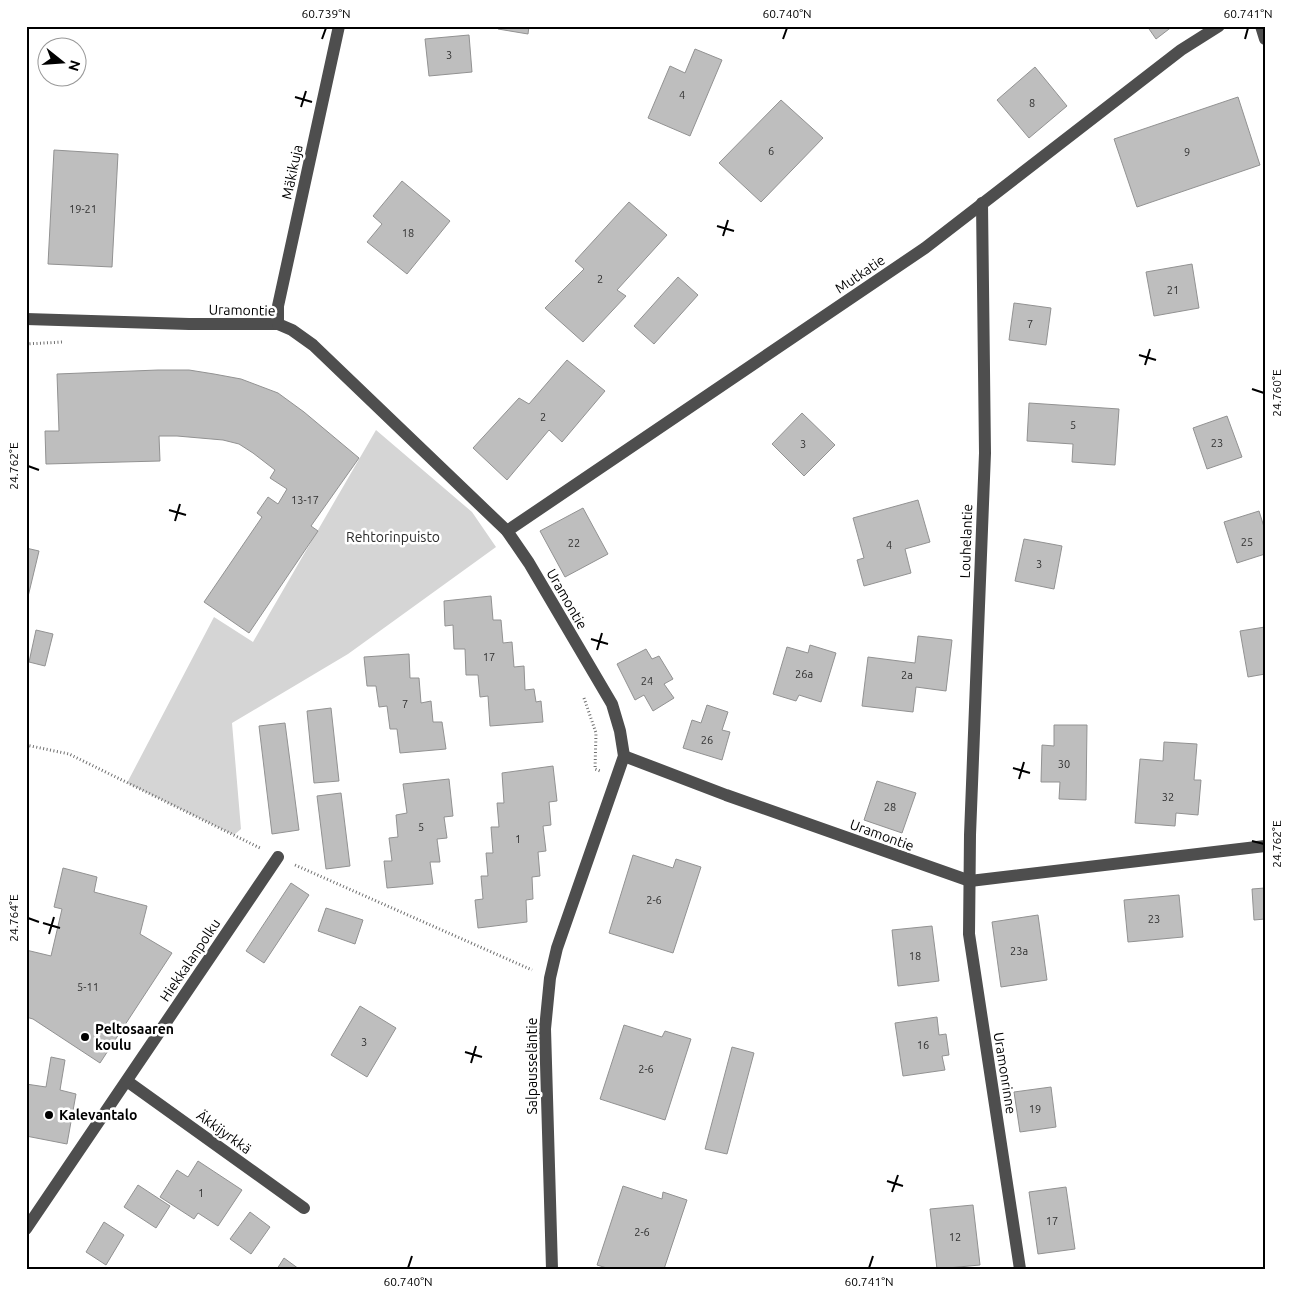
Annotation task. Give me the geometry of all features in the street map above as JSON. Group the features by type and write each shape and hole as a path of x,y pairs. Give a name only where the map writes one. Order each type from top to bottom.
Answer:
{"street":[{"name":"Mäkikuja","path":"278,324 278,306 339,26"},
{"name":"Mutkatie","path":"507,531 925,248 1181,50 1219,26"},
{"path":"1261,26 1265,39"},
{"name":"Louhelantie","path":"970,881 970,834 985,453 982,203"},
{"name":"Uramontie","path":"26,319 189,324 278,324 292,330 313,345 507,531 529,563 612,704 620,731 624,756 726,795 970,881 1265,846"},
{"name":"Salpausseläntie","path":"552,1269 545,1029 550,978 557,948 624,756"},
{"name":"Hiekkalanpolku","path":"26,1229 278,857"},
{"name":"Uramonrinne","path":"970,881 969,934 1020,1269"},
{"name":"Äkkijyrkkä","path":"127,1081 304,1208"}],"path":[{"path":"26,344 65,342"},
{"path":"582,692 596,733 595,769 616,780"}],"green space":[{"name":"Rehtorinpuisto","path":"376,430 472,512 496,547 348,654 232,723 241,829 234,835 127,783 214,617 253,642"}],"building":[{"path":"498,26 529,26 528,34 498,29"},
{"path":"1147,26 1173,26 1156,39"},
{"path":"469,35 472,72 429,76 425,39"},
{"path":"695,49 722,60 690,136 648,118 670,66 685,73"},
{"path":"1035,67 1067,106 1029,138 997,100"},
{"path":"1238,97 1260,165 1137,207 1114,139"},
{"path":"781,100 823,138 761,202 719,163"},
{"path":"54,150 118,154 112,267 48,264"},
{"path":"402,181 450,221 407,274 367,242 382,224 373,216"},
{"path":"629,202 667,235 617,290 626,296 583,342 545,308 584,269 575,261"},
{"path":"1192,264 1199,308 1154,316 1146,272"},
{"path":"678,277 698,295 654,344 634,326"},
{"path":"1014,303 1051,308 1046,345 1009,340"},
{"path":"567,360 605,391 562,442 549,430 507,480 473,448 519,398 529,404"},
{"path":"189,370 241,379 278,393 359,458 311,526 318,531 249,633 204,602 262,517 257,513 268,497 278,504 287,489 270,478 275,470 239,444 223,440 177,436 159,436 160,461 46,464 45,431 59,431 57,374"},
{"path":"1029,403 1119,409 1115,465 1072,462 1073,444 1027,441"},
{"path":"802,413 835,445 804,476 772,444"},
{"path":"1227,416 1242,457 1207,469 1193,428"},
{"path":"918,500 930,542 905,549 911,573 864,586 857,560 864,558 853,518"},
{"path":"583,508 608,554 565,577 540,531"},
{"path":"1259,511 1265,530 1265,554 1237,563 1224,522"},
{"path":"1024,539 1062,546 1054,589 1015,581"},
{"path":"26,548 39,551 26,605"},
{"path":"491,596 493,620 501,620 503,643 512,642 514,667 524,666 525,690 534,689 536,702 541,701 543,722 490,726 488,696 480,697 478,675 466,675 465,649 454,649 453,625 445,626 444,601"},
{"path":"1265,627 1265,674 1248,677 1240,631"},
{"path":"36,630 53,634 45,666 29,662"},
{"path":"918,636 952,640 946,691 916,687 913,712 862,706 868,657 915,663"},
{"path":"810,645 836,653 821,702 799,695 796,701 773,694 787,647 808,653"},
{"path":"646,649 652,659 659,656 673,679 664,684 674,698 653,711 644,695 635,700 617,664"},
{"path":"409,654 410,678 419,678 421,703 431,701 433,722 442,722 446,749 400,753 397,729 390,729 387,706 379,707 376,686 367,686 364,657"},
{"path":"707,705 728,712 722,730 730,732 722,760 683,748 692,720 701,723"},
{"path":"331,708 339,781 314,783 307,711"},
{"path":"285,723 299,830 272,834 259,726"},
{"path":"1054,725 1087,725 1086,800 1059,799 1060,782 1041,782 1042,745 1054,746"},
{"path":"1164,742 1197,744 1194,780 1201,780 1198,815 1176,813 1175,826 1135,823 1140,759 1163,761"},
{"path":"553,766 557,801 549,802 551,825 543,826 546,851 538,852 540,876 532,877 533,899 526,900 527,922 478,928 475,900 483,899 481,876 488,876 486,853 493,853 491,827 499,827 497,803 504,803 502,773"},
{"path":"449,779 453,816 444,817 447,838 437,839 440,862 430,862 433,884 387,888 384,861 392,861 389,838 398,837 396,815 407,813 403,784"},
{"path":"877,781 916,793 902,833 864,820"},
{"path":"341,793 350,866 326,869 317,796"},
{"path":"633,855 673,868 676,859 701,867 673,953 609,933"},
{"path":"63,868 97,877 94,892 147,906 140,934 172,953 100,1063 33,1019 26,1017 26,950 51,956 62,909 54,907"},
{"path":"291,883 309,895 264,963 246,951"},
{"path":"1265,888 1265,919 1254,920 1252,889"},
{"path":"1179,895 1183,937 1128,942 1124,900"},
{"path":"326,908 363,920 355,944 318,931"},
{"path":"1038,915 1047,980 1001,987 992,922"},
{"path":"932,926 939,981 898,986 892,930"},
{"path":"360,1006 396,1028 367,1077 331,1055"},
{"path":"937,1017 939,1035 946,1034 949,1055 942,1056 945,1070 903,1076 895,1023"},
{"path":"624,1025 662,1037 665,1031 691,1039 665,1120 600,1099"},
{"path":"732,1047 754,1053 727,1154 705,1149"},
{"name":"Kalevantalo","path":"51,1057 65,1060 60,1090 76,1094 67,1144 26,1136 26,1084 46,1087"},
{"path":"1051,1087 1056,1127 1020,1132 1014,1092"},
{"path":"198,1161 242,1190 218,1226 198,1213 194,1219 160,1197 177,1170 188,1177"},
{"path":"138,1185 170,1206 156,1228 124,1207"},
{"path":"623,1186 662,1199 663,1192 687,1200 664,1269 610,1269 597,1265"},
{"path":"1066,1187 1075,1249 1038,1254 1029,1192"},
{"path":"973,1205 980,1265 937,1269 930,1209"},
{"path":"250,1212 270,1227 251,1254 230,1239"},
{"path":"104,1222 124,1235 106,1265 86,1252"},
{"path":"284,1258 299,1269 277,1269"}],"place":[{"name":"Peltosaaren koulu","path":"85,1037"},
{"name":"Kalevantalo","path":"49,1115"}]}
